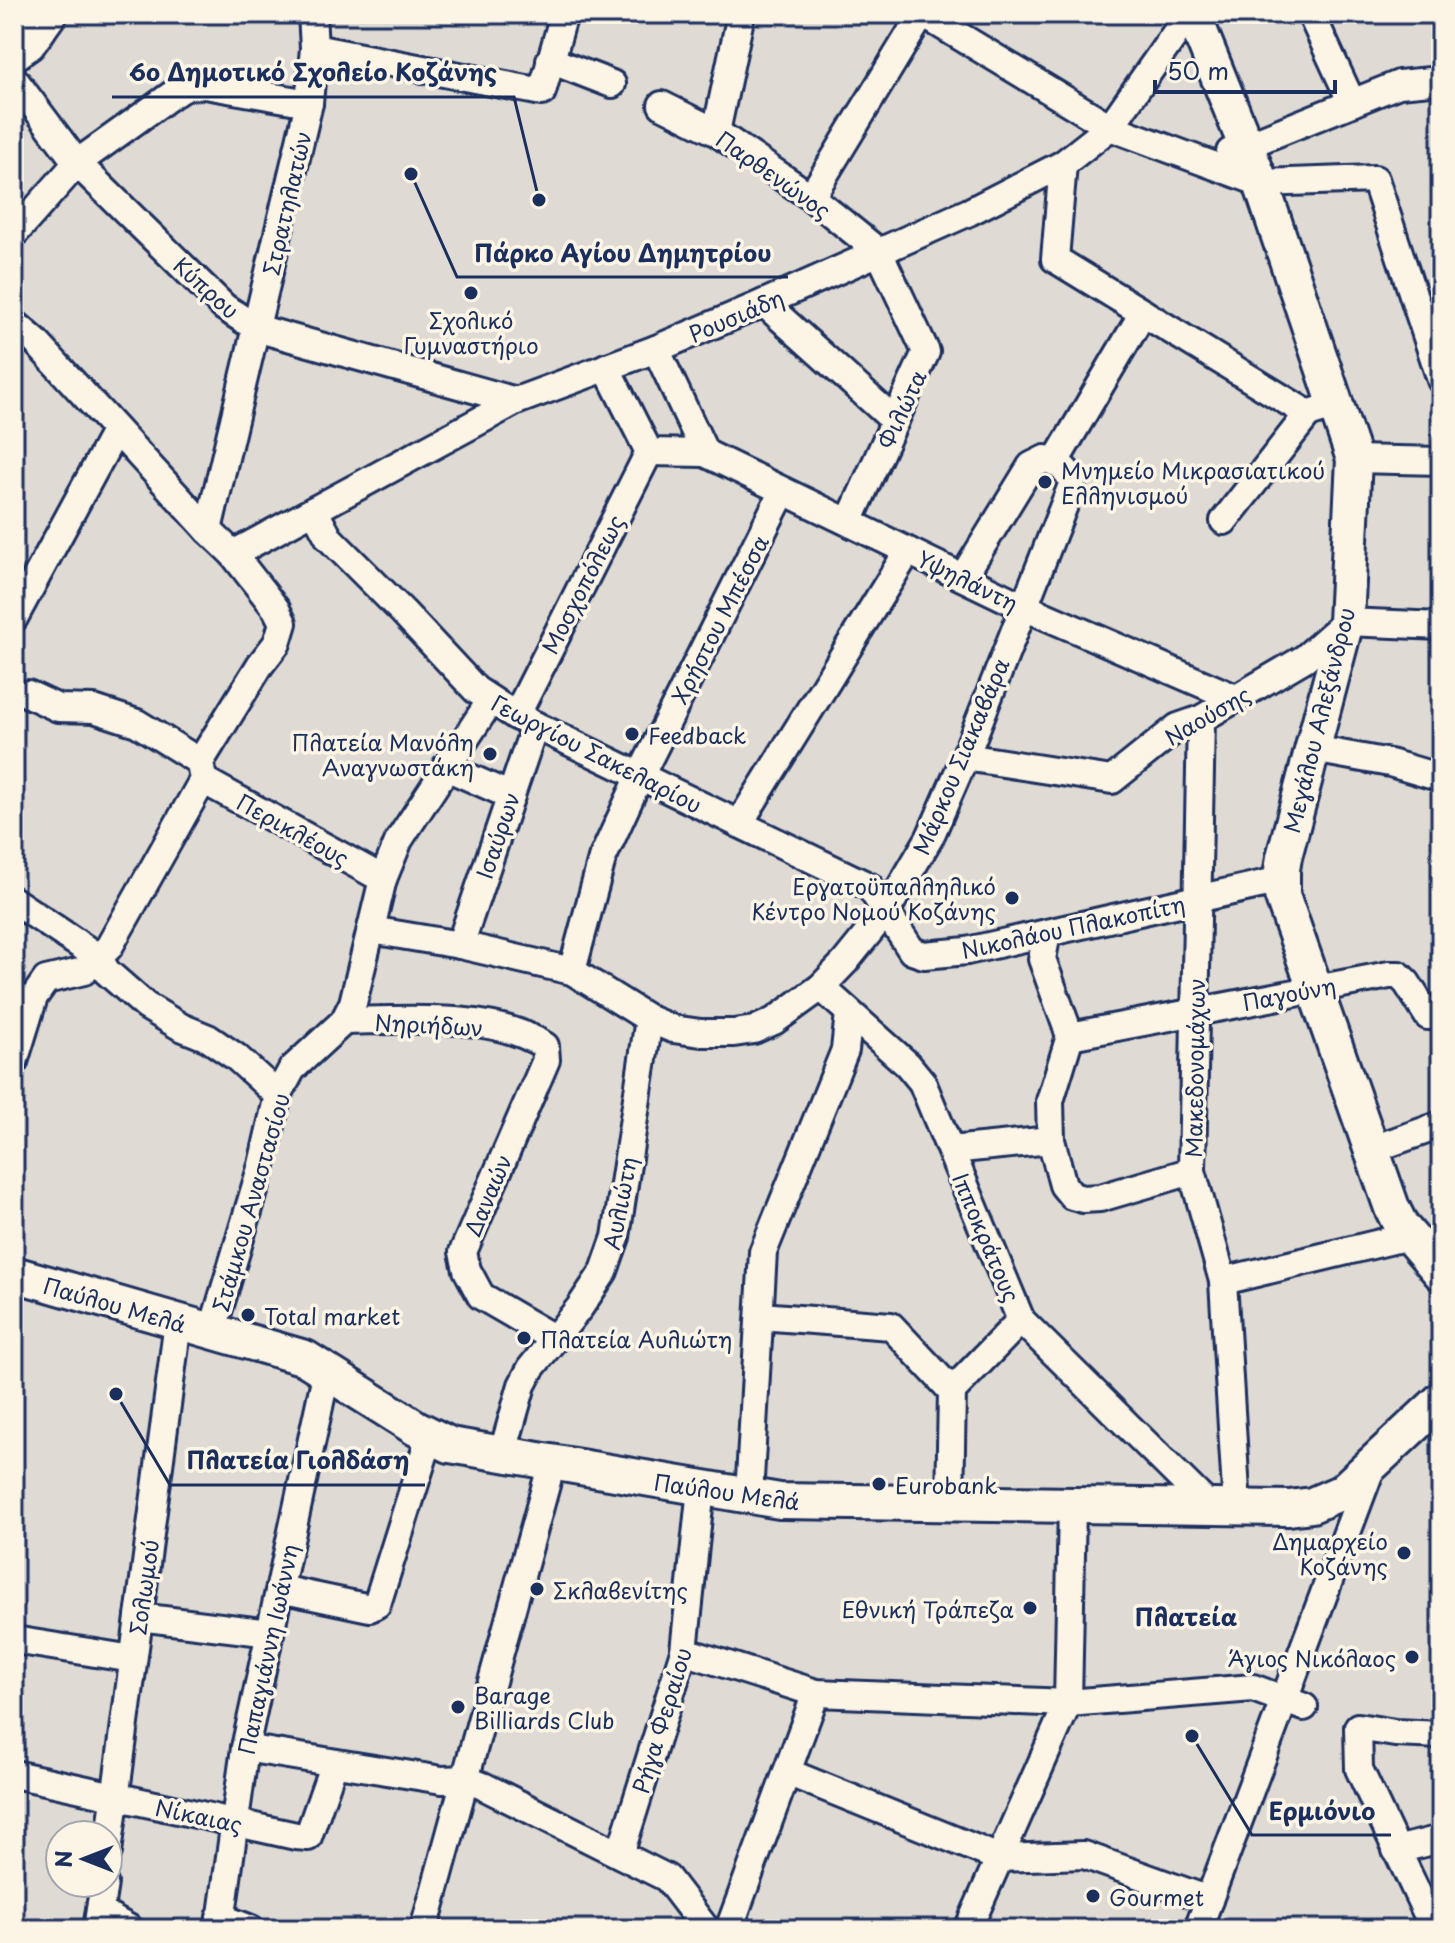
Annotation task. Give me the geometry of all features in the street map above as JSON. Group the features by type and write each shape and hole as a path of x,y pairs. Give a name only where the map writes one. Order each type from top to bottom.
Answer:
{"main road":[{"name":"Μεγάλου Αλεξάνδρου","path":"1191,14 1261,183 1322,409 1354,459 1346,622 1284,857 1282,895 1392,1208 1409,1236 1441,1273"},
{"name":"Παύλου Μελά","path":"14,1274 290,1353 327,1370 430,1436 465,1449 780,1501 1223,1508 1312,1505 1342,1492 1428,1420 1441,1400"}],"street":[{"name":"Στρατηλατών","path":"208,530 309,103 314,48 312,14"},
{"path":"314,48 542,92 564,14"},
{"path":"716,132 741,14"},
{"path":"811,197 923,14 1110,127 1261,183 1375,179 1435,339 1441,380"},
{"name":"Ρουσιάδη","path":"233,554 516,401 656,349 764,303 969,212 1063,164 1081,153 1110,127 1191,14"},
{"path":"1311,14 1352,103"},
{"path":"14,58 31,46 41,20"},
{"path":"550,60 612,84"},
{"name":"Κύπρου","path":"14,79 77,163 224,307 256,328 516,401"},
{"path":"1205,162 1399,84 1441,80"},
{"path":"14,234 77,163 129,124 188,86 205,85 309,103"},
{"name":"Παρθενώνος","path":"662,105 716,132 811,197 879,252"},
{"path":"1063,164 1055,259 1143,313 1322,409 1224,521"},
{"name":"Φιλώτα","path":"849,522 926,352 879,252"},
{"path":"764,303 895,421"},
{"path":"963,577 1031,466 1045,459 1055,462 1143,313"},
{"path":"14,323 35,341 233,554 276,609 283,623 277,643 201,771 109,947 84,971 46,980 34,997 15,1053"},
{"path":"656,349 705,453"},
{"path":"606,367 649,452"},
{"path":"14,618 116,430"},
{"name":"Υψηλάντη","path":"649,452 705,453 1022,606 1235,698"},
{"name":"Μοσχοπόλεως","path":"525,720 649,452"},
{"path":"1354,459 1440,456"},
{"name":"Μάρκου Σιακαβάρα","path":"371,930 460,945 572,971 649,1019 673,1029 734,1033 774,1021 821,987 887,910 930,837 965,757 1072,485 1071,479 1055,462"},
{"name":"Χρήστου Μπέσσα","path":"572,971 602,859 640,776 783,491"},
{"name":"Γεωργίου Σακελαρίου","path":"314,510 329,538 476,690 525,720 870,887 887,910"},
{"path":"739,824 908,551"},
{"path":"1346,622 1441,626"},
{"name":"Ναούσης","path":"965,757 1112,780 1178,727 1201,719 1305,658 1346,622"},
{"name":"Περικλέους","path":"28,694 58,708 94,709 137,723 201,771 383,879"},
{"name":"Στάμκου Αναστασίου","path":"212,1332 262,1165 278,1095 292,1069 344,1021 353,1003 383,879 399,840 491,700"},
{"name":"Μακεδονομάχων","path":"1201,719 1192,1171 1223,1281 1223,1508"},
{"name":"Ισαύρων","path":"460,945 511,796 525,720"},
{"path":"1313,749 1390,763 1441,778"},
{"path":"446,767 511,796"},
{"name":"Νικολάου Πλακοπίτη","path":"887,910 912,951 924,955 967,951 1281,880"},
{"path":"14,901 98,957 107,972 146,1006 181,1027 208,1038 236,1057 278,1095"},
{"path":"1047,933 1042,959 1070,1036 1050,1101 1051,1140 1063,1185 1072,1196 1100,1198 1192,1171"},
{"name":"Παγούνη","path":"1070,1036 1314,988 1399,975 1428,1016 1441,1016"},
{"name":"Ιπποκράτους","path":"821,987 908,1065 922,1082 1021,1320 1223,1508"},
{"path":"749,1496 763,1252 845,1050 849,1013"},
{"name":"Αυλιώτη","path":"502,1455 522,1385 604,1271 616,1237 649,1019"},
{"name":"Νηριήδων","path":"344,1021 425,1020 481,1024 535,1040 545,1046 546,1060"},
{"name":"Δαναών","path":"546,1060 463,1252 467,1270 481,1296 555,1339"},
{"path":"1373,1149 1441,1125"},
{"path":"951,1150 1051,1140"},
{"path":"1223,1281 1409,1236"},
{"path":"760,1316 891,1326 952,1391"},
{"path":"950,1504 952,1391 1021,1320"},
{"name":"Σολωμού","path":"112,1819 178,1322"},
{"name":"Παπαγιάννη Ιωάννη","path":"220,1923 245,1748 327,1370"},
{"path":"280,1589 370,1608 377,1604 430,1436"},
{"path":"424,1929 552,1463"},
{"path":"1198,1929 1294,1703 1372,1466"},
{"name":"Ρήγα Φεραίου","path":"620,1854 684,1651 701,1488"},
{"path":"968,1929 1068,1703 1072,1505"},
{"path":"139,1617 270,1633"},
{"path":"14,1640 133,1659"},
{"path":"684,1651 816,1693 1068,1703 1253,1688 1294,1703"},
{"path":"729,1929 816,1693"},
{"path":"1434,1929 1359,1769 1358,1727 1395,1733 1441,1735"},
{"path":"245,1748 442,1780 465,1779 667,1878 706,1929"},
{"name":"Νίκαιας","path":"14,1774 308,1837 334,1763"},
{"path":"787,1772 999,1858 1084,1855 1209,1900"},
{"path":"1396,1850 1441,1839"},
{"path":"101,1899 98,1920 130,1929"},
{"path":"220,1923 251,1929"}],"shaded area":[{"path":"14,14 1441,14 1441,1929 14,1929"}],"place":[{"name":"Πάρκο Αγίου Δημητρίου","path":"411,174"},
{"name":"6ο Δημοτικό Σχολείο Κοζάνης","path":"539,200"},
{"name":"Σχολικό Γυμναστήριο","path":"471,293"},
{"name":"Μνημείο Μικρασιατικού Ελληνισμού","path":"1045,482"},
{"name":"Feedback","path":"632,734"},
{"name":"Πλατεία Μανόλη Αναγνωστάκη","path":"490,754"},
{"name":"Εργατοϋπαλληλικό Κέντρο Νομού Κοζάνης","path":"1012,898"},
{"name":"Total market","path":"248,1315"},
{"name":"Πλατεία Αυλιώτη","path":"524,1338"},
{"name":"Πλατεία Γιολδάση","path":"116,1394"},
{"name":"Eurobank","path":"879,1484"},
{"name":"Δημαρχείο Κοζάνης","path":"1404,1553"},
{"name":"Σκλαβενίτης","path":"537,1589"},
{"name":"Εθνική Τράπεζα","path":"1030,1608"},
{"name":"Άγιος Νικόλαος","path":"1412,1657"},
{"name":"Barage Billiards Club","path":"458,1707"},
{"name":"Ερμιόνιο","path":"1192,1736"},
{"name":"Gourmet","path":"1093,1896"}],"district":[{"name":"Πλατεία","path":"1186,1616"}]}
